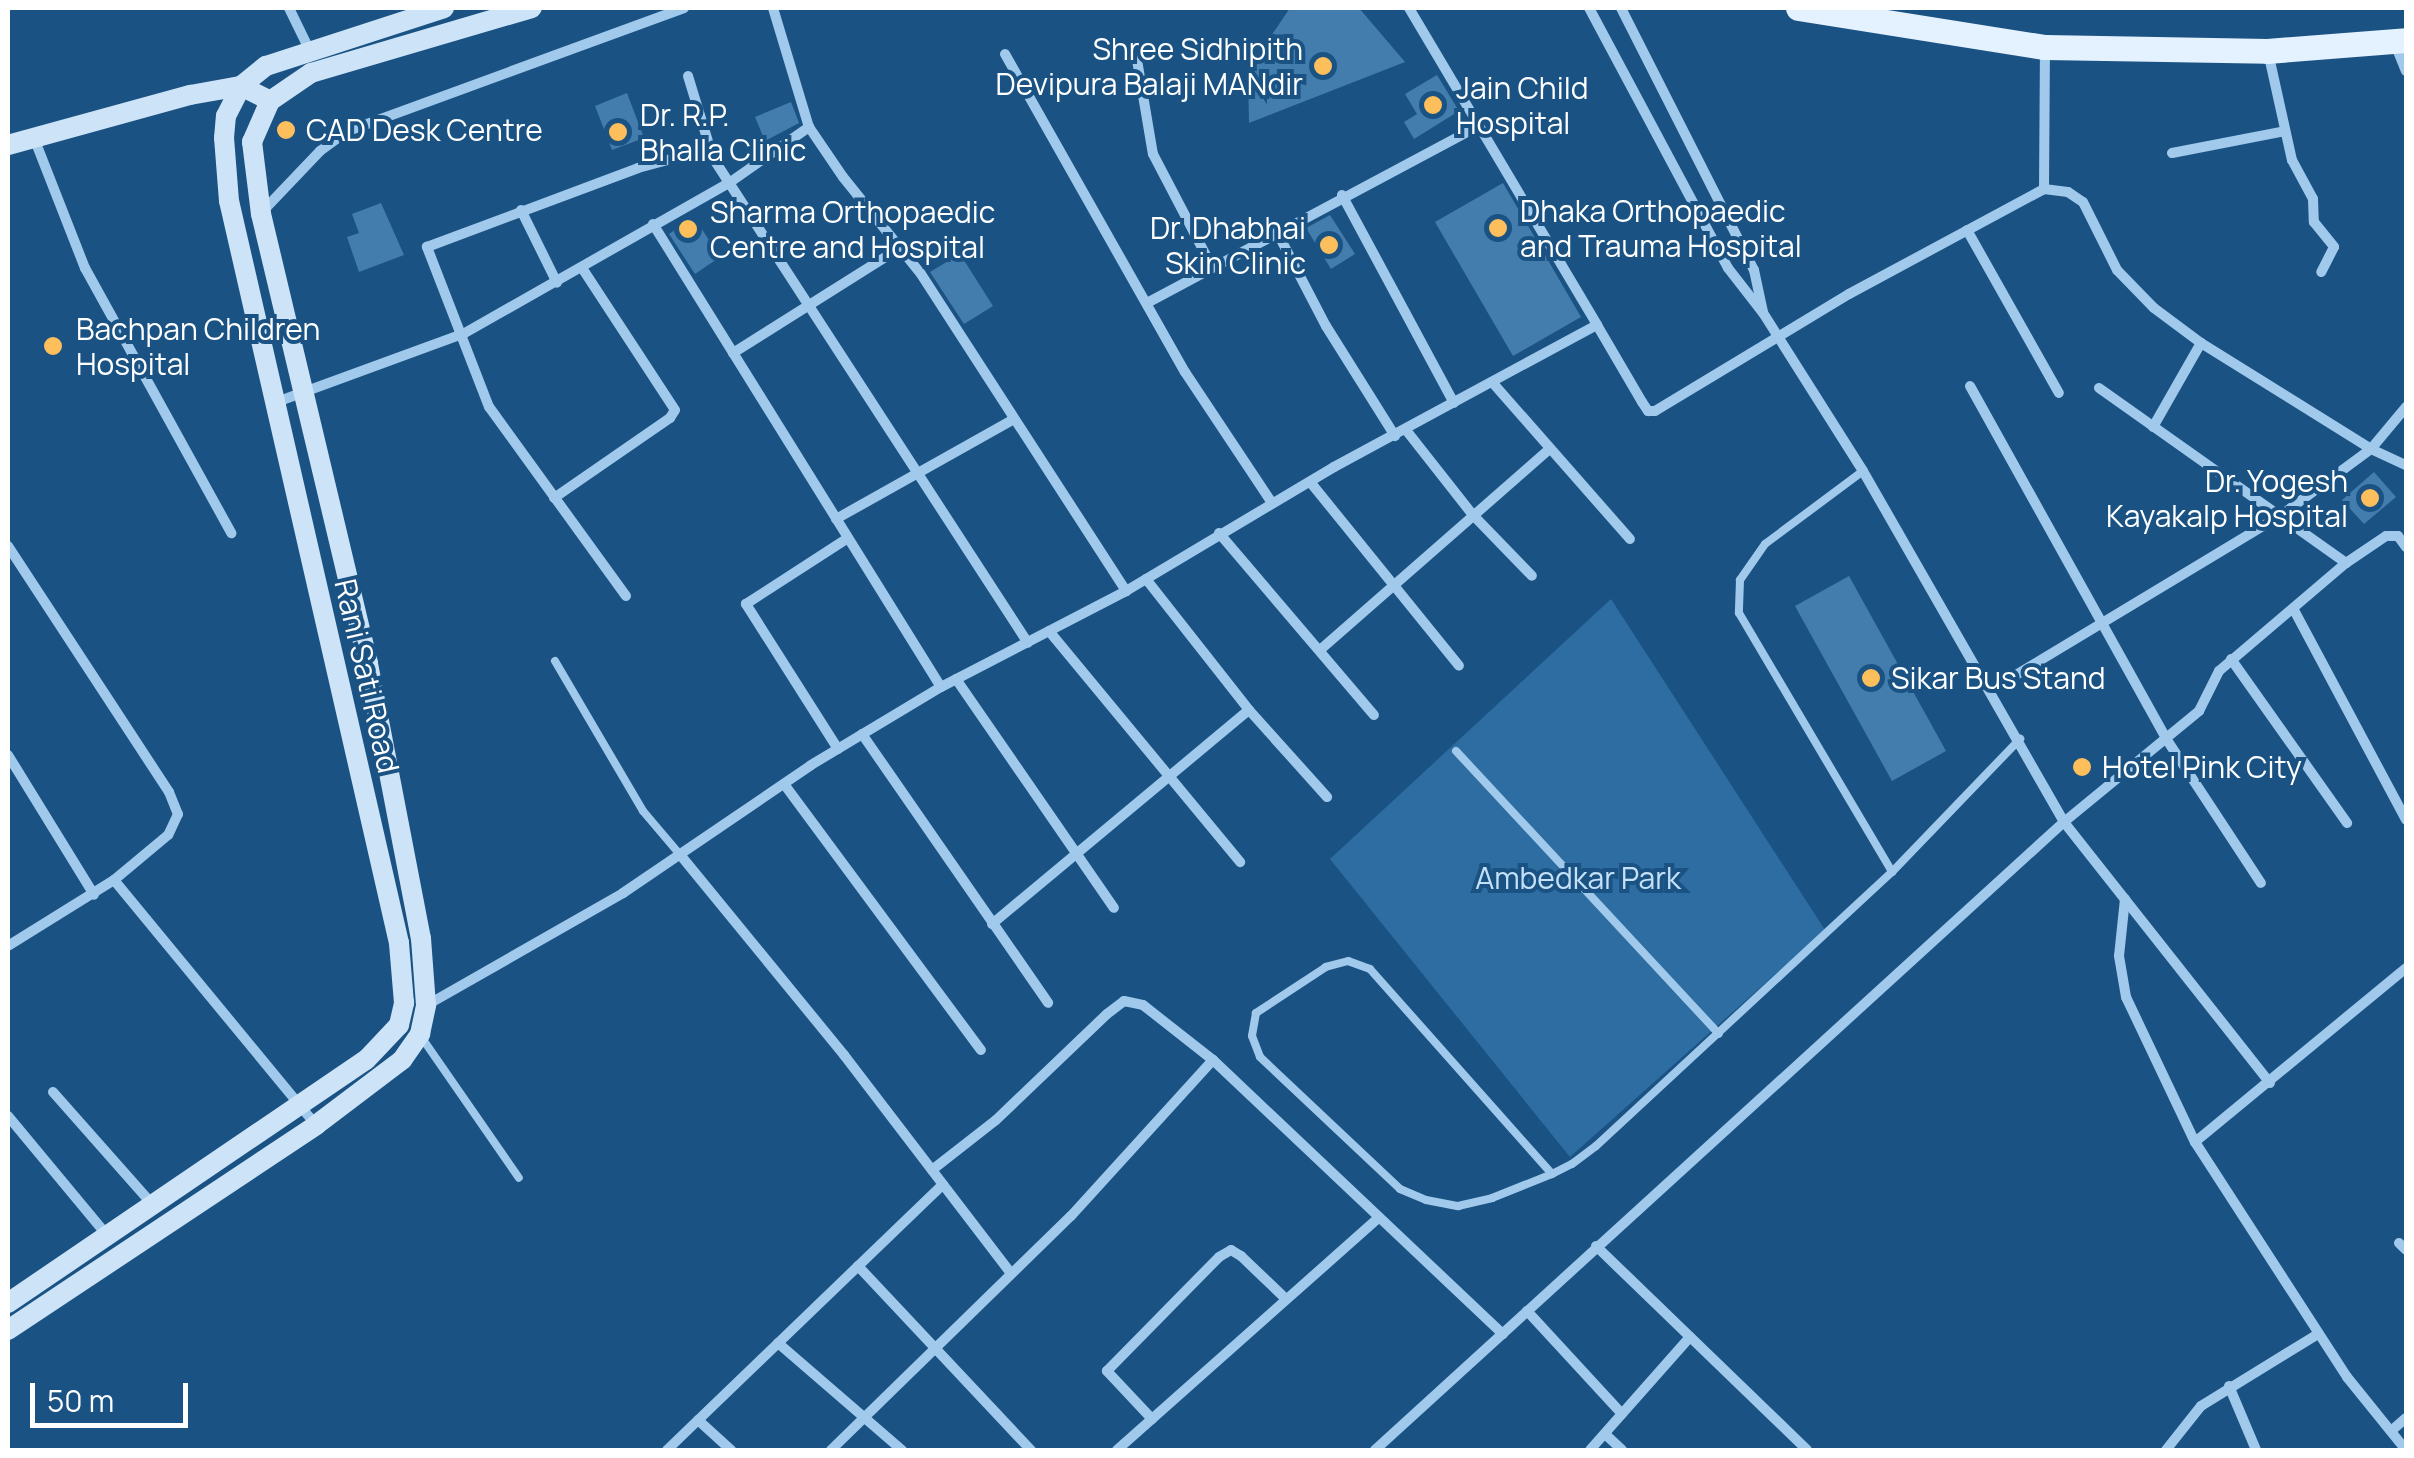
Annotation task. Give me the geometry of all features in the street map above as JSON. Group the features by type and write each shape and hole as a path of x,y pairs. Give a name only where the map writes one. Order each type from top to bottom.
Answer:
{"main road":[{"path":"1798,8 2045,47 2267,51 2400,40"}],"street":[{"path":"288,8 309,49"},
{"path":"8,145 190,94 241,86 266,66 309,49 444,8"},
{"path":"8,1330 316,1125 402,1060 420,1034 426,1005 421,939 368,663 261,214 252,142 270,101 311,74 532,8"},
{"path":"261,214 320,152 348,131 684,8"},
{"path":"773,8 809,127 900,248 1126,591"},
{"path":"1409,8 1476,127 1648,410 1661,408 1778,337 2044,189 2068,192 2082,202 2118,270 2133,288 2201,343 2372,449 2406,465"},
{"path":"1588,8 1728,268 1763,313 1862,471 2020,738 2064,822 2270,1083"},
{"path":"1621,8 1754,270 1763,313"},
{"path":"2400,40 2406,71"},
{"path":"2044,189 2045,47"},
{"path":"2267,51 2292,160 2313,200 2314,222 2334,247 2321,272"},
{"path":"1004,54 1185,372 1272,503"},
{"path":"1136,54 1153,154 1212,266"},
{"path":"688,76 712,158 1028,642"},
{"path":"241,86 270,101"},
{"name":"Rani Sati Road","path":"8,1303 366,1060 399,1025 404,1003 399,943 273,404 224,162 226,116 241,86"},
{"path":"273,404 463,334 729,183 809,127"},
{"path":"1148,303 1342,195 1476,127"},
{"path":"2172,153 2285,131"},
{"path":"34,137 85,268 230,533"},
{"path":"626,596 489,407 427,247 638,168 690,154 712,158"},
{"path":"1342,195 1454,403"},
{"path":"521,210 558,283"},
{"path":"652,224 941,688"},
{"path":"1968,230 2058,393"},
{"path":"1276,232 1326,326 1400,433 1532,576"},
{"path":"733,353 900,248"},
{"path":"554,498 670,418 675,410 582,268"},
{"path":"426,1005 682,857 838,748 956,679 1126,591 1272,503 1597,324"},
{"path":"2154,427 2201,343"},
{"path":"1492,382 1630,538"},
{"path":"1970,386 2166,740 2261,883"},
{"path":"2098,388 2346,563"},
{"path":"1992,690 2280,516 2372,449 2406,407"},
{"path":"836,518 1014,419"},
{"path":"1320,650 1392,583 1550,449"},
{"path":"1311,483 1459,666"},
{"path":"1220,533 1374,714"},
{"path":"1374,1450 2064,822 2166,740 2206,703 2213,680 2231,659 2346,563 2386,536 2398,536 2406,547"},
{"path":"838,748 746,604 848,538"},
{"path":"8,546 169,792 178,814 168,835 114,880 10,940"},
{"path":"1146,579 1250,710 1327,796"},
{"path":"2294,610 2406,820"},
{"path":"1049,631 1240,862"},
{"path":"2231,659 2347,822"},
{"path":"956,679 1114,908"},
{"path":"992,924 1250,710"},
{"path":"862,734 1048,1003"},
{"path":"8,756 94,894"},
{"path":"784,784 981,1050"},
{"path":"682,857 1010,1272"},
{"path":"114,880 316,1125"},
{"path":"2125,899 2119,956 2126,997 2195,1142 2318,1334 2406,1450"},
{"path":"399,943 421,939"},
{"path":"2195,1142 2406,968"},
{"path":"932,1170 996,1120 1124,1001 1143,1006 1213,1060 1503,1334"},
{"path":"831,1450 1071,1216 1213,1060"},
{"path":"53,1092 152,1204"},
{"path":"8,1116 106,1234"},
{"path":"667,1450 942,1184"},
{"path":"1117,1450 1378,1218"},
{"path":"1596,1246 1807,1450"},
{"path":"1152,1419 1107,1372 1219,1257 1231,1250 1241,1256 1286,1299"},
{"path":"858,1266 1030,1450"},
{"path":"1527,1311 1622,1414"},
{"path":"2166,1450 2184,1423 2229,1386 2318,1334"},
{"path":"1590,1450 1690,1337"},
{"path":"778,1343 902,1450"},
{"path":"2229,1386 2256,1450"},
{"path":"2391,1432 2406,1418"},
{"path":"698,1420 731,1450"},
{"path":"1605,1434 1622,1450"}],"lane":[{"path":"1862,471 1764,544 1740,580 1739,613 1892,872"},
{"path":"556,661 643,810 682,857"},
{"path":"1552,1174 1370,970 1348,961 1326,967 1256,1013 1252,1036 1260,1057 1400,1188 1426,1200 1458,1206 1492,1198 1552,1174 1584,1157 1892,872 2020,738"},
{"path":"1456,750 1719,1034"},
{"path":"420,1034 518,1178"}],"green space":[{"name":"Ambedkar Park","path":"1611,599 1825,930 1570,1157 1330,859"}],"building":[{"name":"Shree Sidhipith Devipura Balaji MANdir","path":"1290,8 1359,8 1405,62 1249,123 1248,70"},
{"path":"1437,75 1459,111 1414,139 1404,122 1417,114 1405,94"},
{"path":"627,93 644,138 612,150 595,106"},
{"path":"791,102 799,123 765,141 755,117"},
{"path":"1503,183 1581,317 1513,356 1435,222"},
{"path":"381,203 404,255 359,272 347,237 359,233 352,214"},
{"path":"1330,215 1355,254 1331,269 1306,228"},
{"path":"694,217 720,257 695,274 669,234"},
{"path":"960,254 993,306 964,324 930,272"},
{"path":"2374,472 2396,497 2364,524 2342,500"},
{"name":"Sikar Bus Stand","path":"1849,576 1946,751 1892,781 1795,606"}],"place":[{"name":"Shree Sidhipith Devipura Balaji MANdir","path":"1323,66"},
{"name":"Jain Child Hospital","path":"1433,105"},
{"name":"CAD Desk Centre","path":"286,130"},
{"name":"Dr. R.P. Bhalla Clinic","path":"618,132"},
{"name":"Dhaka Orthopaedic and Trauma Hospital","path":"1498,228"},
{"name":"Sharma Orthopaedic Centre and Hospital","path":"688,229"},
{"name":"Dr. Dhabhai Skin Clinic","path":"1329,245"},
{"name":"Bachpan Children Hospital","path":"53,346"},
{"name":"Dr. Yogesh Kayakalp Hospital","path":"2370,498"},
{"name":"Sikar Bus Stand","path":"1871,678"},
{"name":"Hotel Pink City","path":"2082,767"}]}
